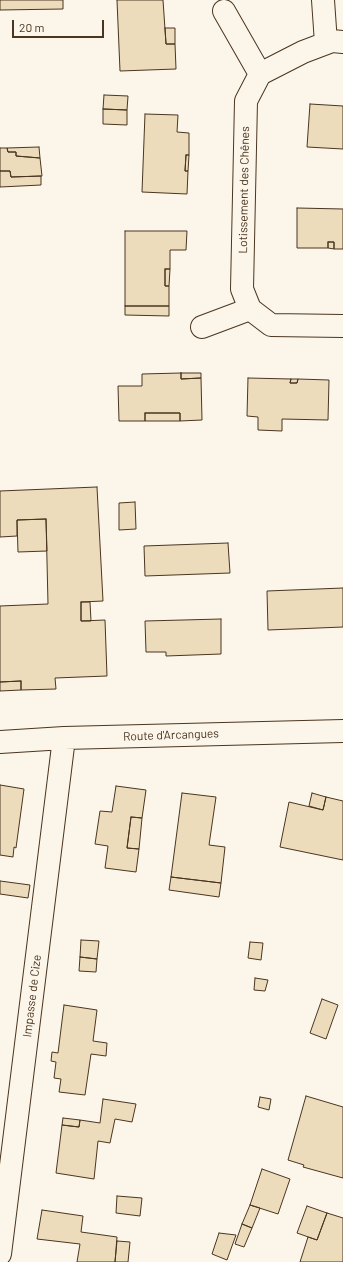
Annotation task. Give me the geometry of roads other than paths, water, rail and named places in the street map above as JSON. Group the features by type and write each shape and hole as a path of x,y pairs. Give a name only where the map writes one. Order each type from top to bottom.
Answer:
{"street":[{"path":"224,11 260,74 302,52 335,43 323,0"},
{"name":"Lotissement des Chênes","path":"250,309 242,289 246,101 260,74"},
{"path":"202,327 250,309 271,325 343,326"},
{"name":"Route d'Arcangues","path":"0,742 64,738 343,731"},
{"name":"Impasse de Cize","path":"0,1254 64,738"}]}
